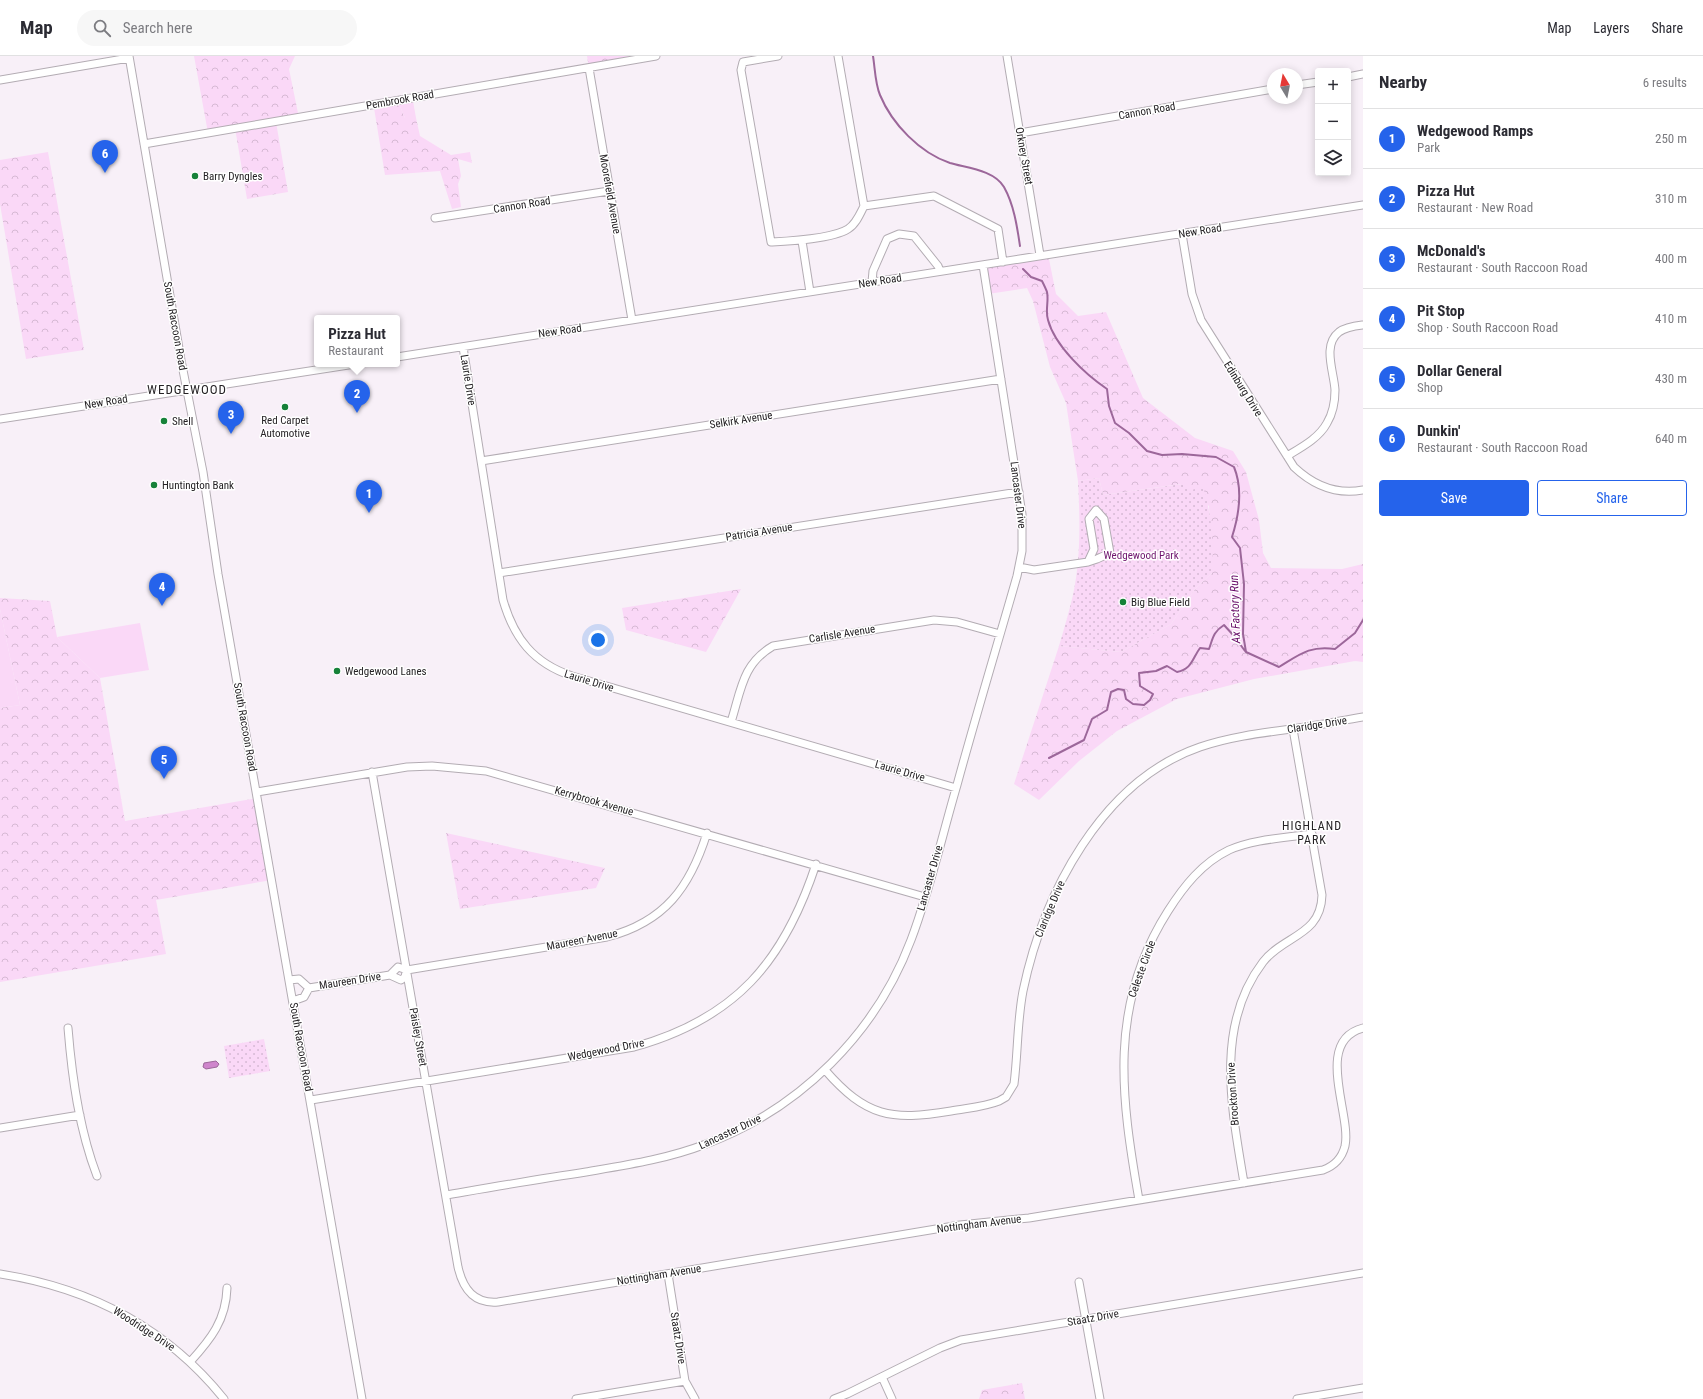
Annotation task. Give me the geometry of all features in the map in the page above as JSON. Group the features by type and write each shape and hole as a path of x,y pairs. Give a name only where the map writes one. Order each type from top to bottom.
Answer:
{"street":[{"name":"Pembrook Road","path":"144,144 656,56"},
{"path":"778,56 740,59 771,242 802,241 848,229 858,219 864,206 838,56"},
{"name":"Orkney Street","path":"1007,56 1040,255"},
{"path":"0,80 129,57"},
{"name":"South Raccoon Road","path":"129,57 362,1399"},
{"name":"Moorefield Avenue","path":"589,68 632,320"},
{"path":"1351,76 1363,74"},
{"path":"1303,84 1315,82"},
{"name":"Cannon Road","path":"1020,133 1267,90"},
{"name":"Cannon Road","path":"435,218 609,191"},
{"path":"864,206 934,196 998,229 1002,262"},
{"name":"New Road","path":"400,357 1363,205"},
{"path":"872,282 873,271 887,239 899,234 914,236 938,266 940,271"},
{"name":"Edinburg Drive","path":"1182,234 1192,294 1202,320 1287,456 1298,471 1317,484 1337,490 1363,490"},
{"path":"802,241 810,292"},
{"name":"Lancaster Drive","path":"446,1195 644,1162 688,1151 727,1136 759,1119 796,1094 825,1070 865,1024 892,981 912,940 1019,567 1023,532 1019,492 983,265"},
{"path":"1287,456 1320,433 1327,423 1332,410 1335,391 1330,352 1333,339 1345,329 1363,325"},
{"name":"Laurie Drive","path":"463,347 503,600 512,625 527,647 550,667 572,676 956,788"},
{"name":"New Road","path":"0,419 336,367"},
{"name":"Selkirk Avenue","path":"481,461 1001,379"},
{"name":"Patricia Avenue","path":"499,573 1019,492"},
{"path":"1019,567 1034,570 1088,562 1097,560 1110,553 1104,519 1096,510 1089,519 1094,549 1088,562"},
{"name":"Carlisle Avenue","path":"731,722 747,670 756,658 773,646 934,620 957,622 1000,634"},
{"name":"Claridge Drive","path":"825,1070 857,1101 876,1110 892,1115 914,1116 993,1104 1006,1097 1014,1084 1020,1010 1027,973 1037,937 1062,880 1081,848 1099,823 1118,801 1138,781 1178,756 1198,747 1225,740 1363,717"},
{"name":"Brockton Drive","path":"1244,1183 1230,1086 1230,1058 1234,1028 1246,992 1264,961 1277,948 1309,928 1321,910 1322,895 1293,729"},
{"name":"Kerrybrook Avenue","path":"256,792 407,767 432,766 486,771 816,864 925,897"},
{"name":"Paisley Street","path":"372,772 461,1278 468,1291 474,1297"},
{"name":"Maureen Avenue","path":"407,970 607,937 634,928 659,912 681,890 700,856 707,833"},
{"name":"Celeste Circle","path":"1139,1200 1125,1111 1123,1047 1131,996 1149,945 1177,897 1200,869 1214,858 1244,845 1312,834"},
{"name":"Wedgewood Drive","path":"311,1100 634,1047 671,1035 699,1022 737,994 757,976 772,958 798,914 816,864"},
{"name":"Maureen Drive","path":"293,1001 304,996 309,988 390,975 398,979 404,979 407,970 398,967 390,975"},
{"name":"Maureen Drive","path":"289,980 299,979 309,988"},
{"path":"68,1028 71,1061 86,1148 97,1176"},
{"name":"Nottingham Avenue","path":"474,1297 488,1303 498,1302 960,1225 1030,1218 1323,1170 1333,1165 1340,1157 1346,1144 1338,1091 1338,1058 1340,1050 1345,1039 1354,1031 1363,1028"},
{"path":"0,1128 80,1115"},
{"name":"Staatz Drive","path":"834,1399 940,1348 961,1340 1363,1273"},
{"name":"Woodridge Drive","path":"0,1274 54,1284 111,1307 164,1340 190,1362 224,1399"},
{"name":"Staatz Drive","path":"668,1274 685,1381 696,1399"},
{"path":"1079,1282 1100,1399"},
{"path":"190,1362 210,1340 219,1326 225,1308 227,1288"},
{"path":"882,1377 892,1399"},
{"path":"576,1399 685,1381"},
{"path":"1297,1399 1363,1388"}],"green space":[{"path":"194,56 295,56 289,69 299,118 276,122 288,192 247,199 235,128 208,133"},
{"path":"587,56 656,56 589,68"},
{"path":"413,101 416,118 405,118 399,104"},
{"path":"399,104 405,118 416,118 420,136 451,155 470,152 472,163 458,159 461,176 458,184 461,207 452,209 440,171 385,175 374,108"},
{"path":"48,152 84,350 26,359 0,204 0,160"},
{"path":"1048,254 1056,294 1078,316 1106,312 1143,398 1195,438 1233,451 1246,472 1259,520 1263,553 1271,568 1342,569 1363,564 1363,662 1355,661 1254,679 1177,699 1117,731 1079,761 1039,800 1014,784 1059,646 1121,652 1171,624 1195,589 1212,573 1209,506 1181,484 1103,495 1099,478 1078,481 1066,403 1050,367 1033,301 1027,288 988,294 983,265"},
{"name":"Wedgewood Park","path":"1099,478 1103,495 1182,484 1191,490 1203,487 1210,519 1213,551 1212,573 1195,589 1171,624 1121,652 1059,646 1076,581 1079,553 1078,481"},
{"path":"741,589 706,652 626,630 622,608"},
{"path":"0,598 50,601 57,637 100,678 125,821 258,798 272,880 156,900 166,954 0,982 0,708 20,705 0,609"},
{"path":"0,609 20,705 0,708"},
{"path":"140,623 149,670 100,678 57,637"},
{"path":"446,833 605,868 596,888 460,909"},
{"path":"264,1039 270,1071 229,1078 224,1046"},
{"path":"1022,1383 1025,1399 979,1399 982,1390"}],"shaded area":[{"path":"216,1061 219,1064 217,1067 206,1069 203,1067 204,1063"}],"waterway":[{"name":"Ax Factory Run","path":"873,56 876,81 880,95 885,106 908,136 918,145 939,158 950,163 980,170 1000,181 1013,208 1020,246"},
{"name":"Ax Factory Run","path":"1023,269 1031,277 1042,281 1044,285 1047,292 1047,317 1057,340 1072,359 1089,376 1107,389 1109,406 1115,423 1129,433 1147,451 1162,455 1182,454 1216,457 1234,467 1237,475 1239,502 1237,520 1232,537 1240,548 1244,584 1243,634 1246,652 1279,667 1305,652 1319,648 1335,649 1355,633 1363,620"},
{"path":"1049,758 1084,740 1092,719 1107,710 1111,692 1118,689 1124,690 1126,699 1133,704 1144,705 1150,700 1153,694 1140,686 1139,673 1156,671 1167,666 1177,672 1186,669 1200,648 1209,649 1215,633 1224,625 1245,651"}],"place":[{"name":"Dunkin'","path":"105,173"},
{"name":"Barry Dyngles","path":"195,176"},
{"name":"Red Carpet Automotive","path":"285,407"},
{"name":"Pizza Hut","path":"357,413"},
{"name":"Shell","path":"164,421"},
{"name":"McDonald's","path":"231,434"},
{"name":"Huntington Bank","path":"154,485"},
{"name":"Wedgewood Ramps","path":"369,513"},
{"name":"Big Blue Field","path":"1123,602"},
{"name":"Pit Stop","path":"162,606"},
{"name":"Wedgewood Lanes","path":"337,671"},
{"name":"Dollar General","path":"164,779"}],"district":[{"name":"WEDGEWOOD","path":"187,389"},
{"name":"HIGHLAND PARK","path":"1312,833"}]}
